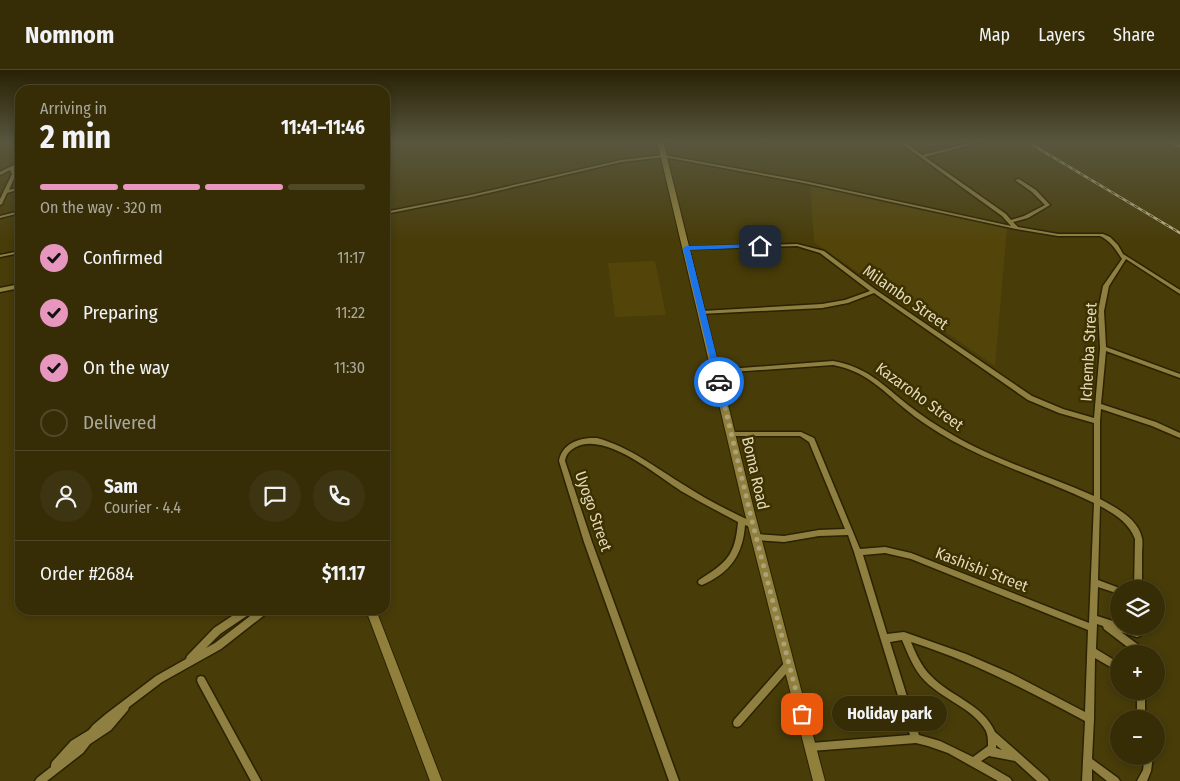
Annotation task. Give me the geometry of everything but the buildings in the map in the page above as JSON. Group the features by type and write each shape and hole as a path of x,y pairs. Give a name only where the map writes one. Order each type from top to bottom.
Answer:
{"main road":[{"name":"Boma Road","path":"668,174 753,525 819,781"},
{"path":"373,615 436,781"}],"street":[{"path":"0,204 14,174"},
{"path":"390,212 471,196 565,174"},
{"path":"762,174 1016,228 1058,235 1101,234 1108,238 1123,255 1180,292"},
{"path":"947,174 1012,221 1016,228"},
{"path":"1012,221 1026,217 1048,205 1034,191 1017,180"},
{"path":"6,192 15,189"},
{"path":"0,217 15,213"},
{"name":"Milambo Street","path":"686,248 797,245 822,252 874,291 1030,398 1061,411 1097,421"},
{"path":"0,256 15,253"},
{"name":"Ichemba Street","path":"1087,781 1093,652 1092,628 1097,620 1095,582 1097,421 1100,406 1103,348 1101,311 1106,286 1122,263 1123,255"},
{"path":"0,290 15,287"},
{"path":"702,313 822,306 846,302 874,291"},
{"path":"1103,348 1180,376"},
{"name":"Kazaroho Street","path":"717,371 833,363 846,364 876,381 920,417 956,441 1097,501 1132,524 1138,532 1138,580"},
{"path":"1100,406 1154,424 1180,436"},
{"path":"732,434 801,434 808,436 812,440 824,465 848,532 858,552 916,739"},
{"name":"Uyogo Street","path":"674,781 648,704 581,522 562,456 568,448 576,444 588,440 599,441 618,449 692,493 753,525"},
{"path":"702,582 730,563 735,556 741,538 742,520"},
{"path":"756,537 784,539 818,533 848,532"},
{"name":"Kashishi Street","path":"858,552 885,550 911,556 1092,628"},
{"path":"1095,582 1110,588"},
{"path":"187,662 212,636 241,615"},
{"path":"48,774 74,744 93,732 109,717 159,679 218,646 258,615"},
{"path":"1097,620 1110,624"},
{"path":"1097,620 1131,645"},
{"path":"886,638 904,636 966,658 1010,677 1090,719"},
{"path":"904,636 916,661 930,681 977,714 986,722 993,736 1044,781"},
{"path":"1093,652 1110,662"},
{"path":"737,723 789,664"},
{"path":"201,680 256,781"},
{"path":"88,741 108,727 127,704"},
{"path":"40,781 80,750 93,732"},
{"path":"973,762 992,748 993,736"},
{"path":"811,748 916,739 939,744 1007,781"},
{"path":"988,751 1016,757"},
{"path":"1088,761 1115,781"},
{"path":"1142,781 1147,765"}],"shaded area":[{"path":"810,184 1007,228 995,366 814,242"},
{"path":"655,261 666,315 615,317 608,263"}],"railway":[{"path":"1082,174 1180,233"}],"way so far":[{"path":"719,382 753,525 802,714"}],"place":[{"name":"Holiday park","path":"802,714"}],"route":[{"path":"719,382 686,248 760,246"}]}
